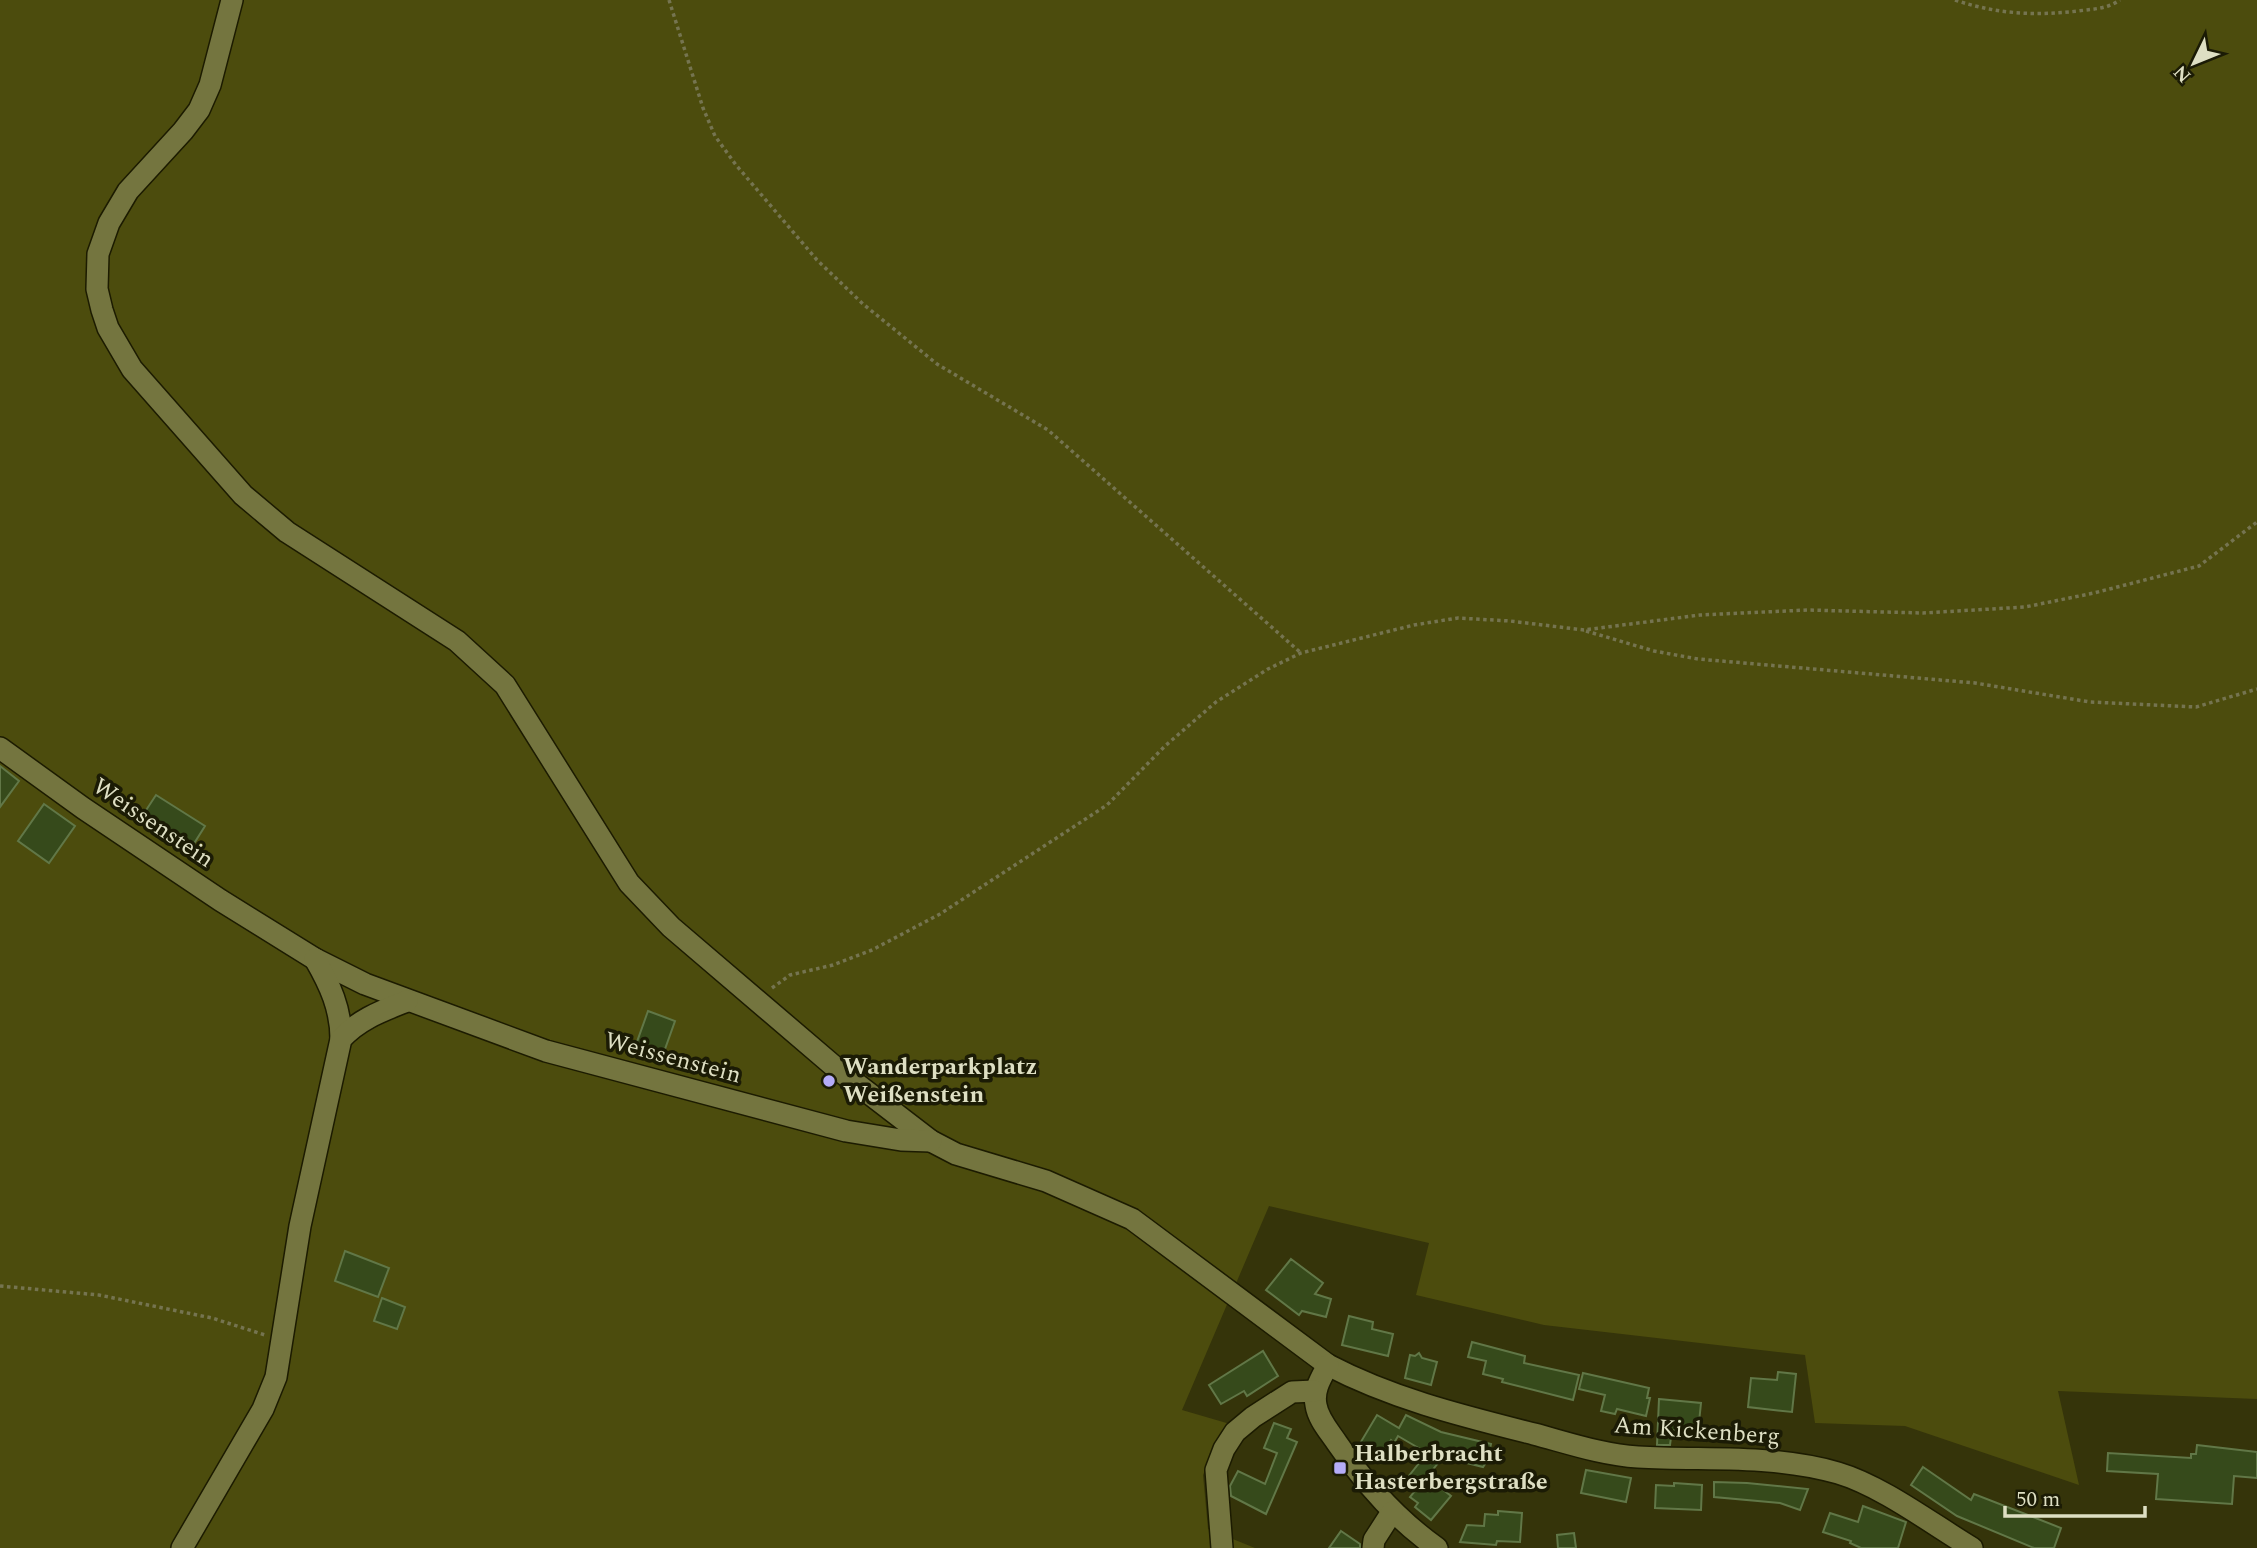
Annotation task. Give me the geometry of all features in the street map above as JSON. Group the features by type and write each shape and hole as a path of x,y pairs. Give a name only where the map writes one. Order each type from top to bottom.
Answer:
{"street":[{"path":"232,0 214,74 199,110 128,191 117,208 98,254 97,289 108,328 132,369 243,495 287,532 457,641 505,685 629,883 671,927 758,1002 836,1068 931,1141"},
{"name":"Weissenstein","path":"0,748 186,878 316,959 365,984 546,1051 846,1131 901,1140 931,1141"},
{"path":"182,1548 263,1409 276,1377 300,1226 341,1039 338,1006 316,959"},
{"path":"341,1039 365,1018 407,1001"},
{"name":"Am Kickenberg","path":"931,1141 957,1154 1046,1181 1132,1219 1328,1365 1392,1394 1594,1450 1636,1457 1765,1460 1808,1465 1840,1473 1867,1484 1972,1548"},
{"path":"1328,1365 1315,1391 1316,1407 1322,1420 1356,1469 1392,1512 1437,1548"},
{"path":"1222,1548 1216,1470 1224,1449 1235,1432 1292,1392 1315,1391"},
{"path":"1373,1548 1374,1540 1392,1512"}],"path":[{"path":"669,0 703,108 715,136 736,165 817,260 863,304 937,364 1048,430 1301,653"},
{"path":"1955,0 1980,8 2019,14 2052,14 2110,6 2120,0"},
{"path":"1584,630 1713,614 1807,610 1923,613 2025,607 2094,593 2199,566 2257,522"},
{"path":"758,1002 778,982 790,975 833,965 872,950 940,914 1107,804 1165,746 1216,702 1268,670 1301,653 1414,625 1458,618 1510,621 1584,630 1643,648 1698,659 1975,683 2090,702 2196,707 2257,689"},
{"path":"0,1286 99,1295 212,1318 281,1340"}],"shaded area":[{"path":"0,0 2257,0 2257,1399 2058,1391 2079,1485 1905,1426 1815,1423 1805,1355 1544,1325 1416,1295 1429,1243 1269,1206 1182,1410 1230,1424 1215,1447 1203,1475 1208,1529 1255,1548 0,1548"}],"building":[{"path":"0,766 19,781 0,807"},
{"path":"156,795 205,826 188,853 139,821"},
{"path":"44,804 75,826 49,863 18,841"},
{"path":"648,1011 675,1021 660,1063 633,1053"},
{"path":"345,1251 389,1268 378,1297 335,1281"},
{"path":"1291,1259 1323,1283 1315,1294 1331,1299 1326,1317 1302,1311 1299,1315 1266,1290"},
{"path":"382,1298 405,1307 397,1329 374,1321"},
{"path":"1349,1316 1373,1322 1372,1329 1393,1334 1388,1356 1342,1345"},
{"path":"1472,1342 1525,1356 1524,1363 1579,1375 1573,1400 1502,1382 1503,1379 1483,1374 1486,1361 1468,1357"},
{"path":"1263,1351 1278,1376 1247,1396 1244,1391 1221,1404 1209,1385"},
{"path":"1419,1353 1422,1358 1437,1362 1431,1385 1405,1378 1410,1355"},
{"path":"1778,1372 1796,1374 1792,1412 1748,1407 1751,1378 1777,1380"},
{"path":"1583,1373 1649,1388 1646,1416 1617,1409 1615,1414 1601,1411 1605,1395 1579,1389"},
{"path":"1659,1399 1701,1403 1698,1432 1672,1430 1670,1445 1657,1445"},
{"path":"1377,1415 1399,1428 1406,1415 1441,1432 1491,1444 1487,1461 1483,1467 1443,1457 1427,1477 1451,1496 1431,1520 1415,1507 1418,1503 1410,1497 1419,1486 1408,1477 1427,1453 1398,1436 1394,1443 1391,1440 1381,1457 1359,1445"},
{"path":"1274,1423 1291,1429 1287,1438 1297,1442 1266,1514 1231,1496 1230,1486 1238,1471 1265,1484 1277,1453 1264,1448"},
{"path":"2197,1445 2257,1452 2257,1478 2234,1476 2232,1504 2156,1499 2158,1474 2107,1471 2108,1453 2191,1458 2191,1454 2196,1454"},
{"path":"1923,1467 1971,1500 1974,1494 2061,1528 2054,1548 2034,1548 1957,1516 1911,1485"},
{"path":"1586,1470 1631,1478 1626,1502 1581,1493"},
{"path":"1714,1482 1808,1489 1800,1510 1780,1503 1714,1497"},
{"path":"1674,1483 1702,1485 1701,1510 1655,1508 1656,1485 1674,1486"},
{"path":"1863,1506 1906,1522 1898,1548 1861,1548 1850,1543 1851,1541 1823,1532 1830,1513 1858,1522"},
{"path":"1498,1511 1522,1513 1520,1542 1497,1541 1496,1545 1460,1542 1467,1525 1484,1526 1485,1514 1498,1515"},
{"path":"1341,1531 1360,1544 1360,1548 1329,1548"},
{"path":"1574,1533 1576,1548 1558,1548 1557,1535"}],"place":[{"name":"Wanderparkplatz Weißenstein","path":"829,1081"},
{"name":"Halberbracht Hasterbergstraße","path":"1340,1468"}]}
